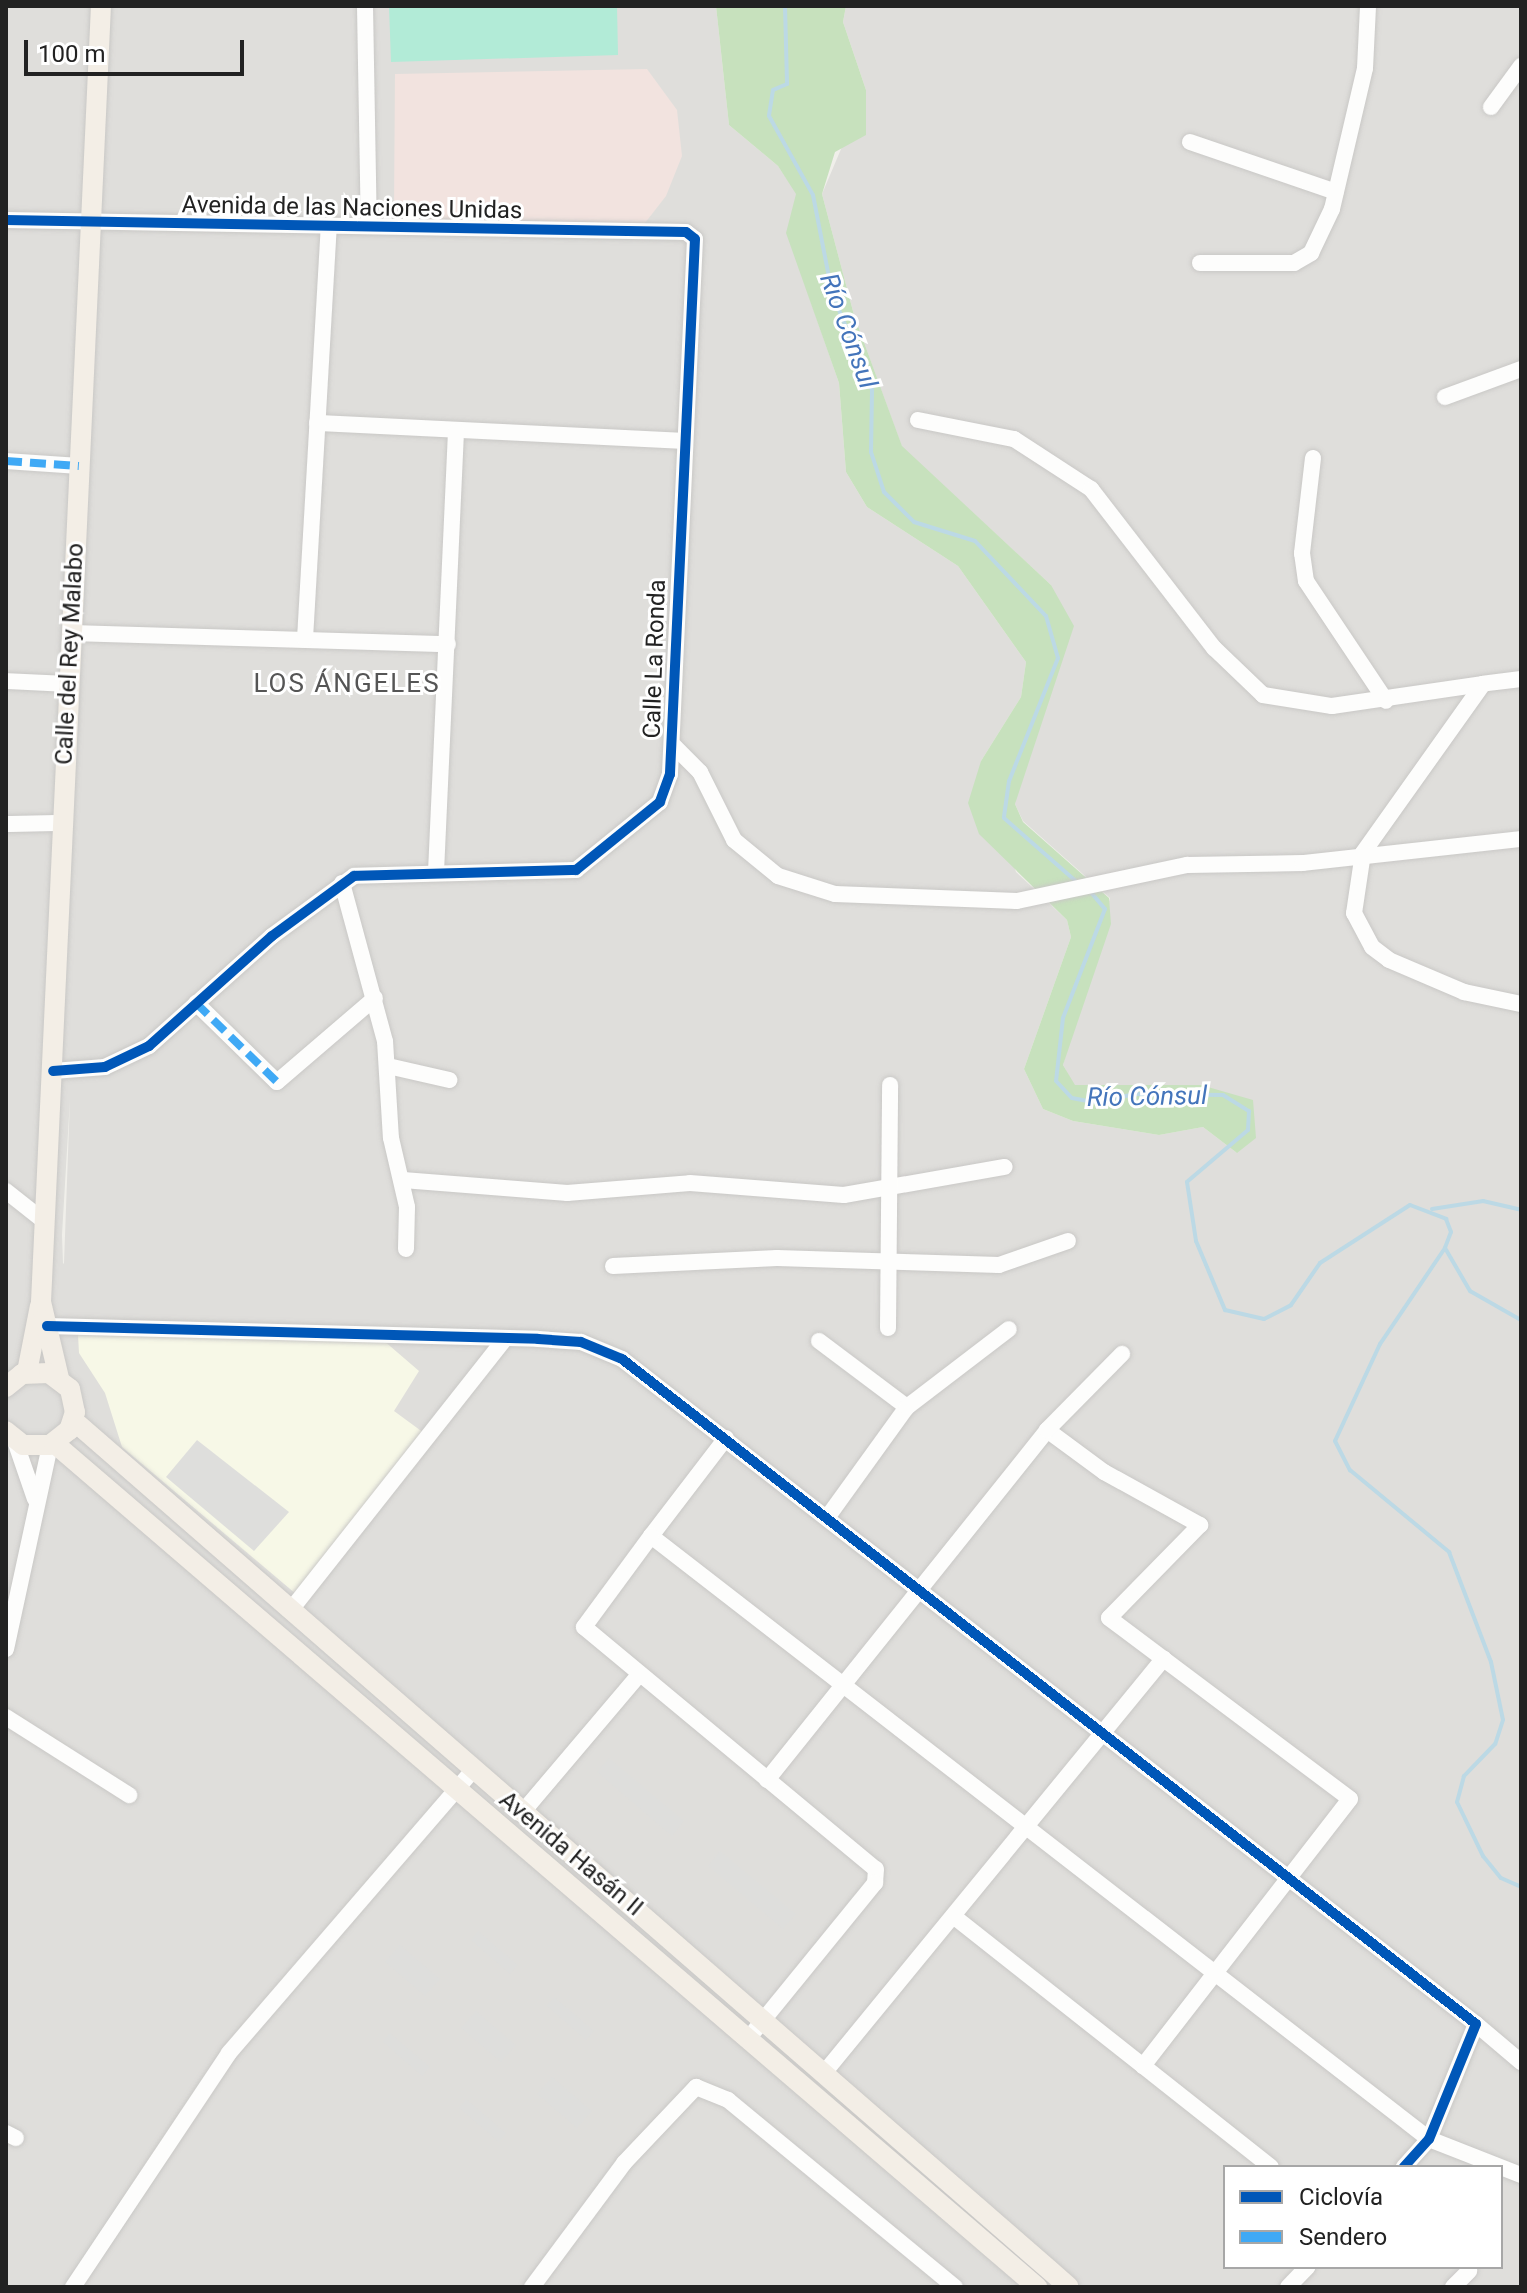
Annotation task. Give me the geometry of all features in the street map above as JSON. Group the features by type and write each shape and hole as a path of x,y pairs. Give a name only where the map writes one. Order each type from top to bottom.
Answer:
{"main road":[{"name":"Calle del Rey Malabo","path":"73,1420 73,1397 59,1378 41,1302 53,1071 60,823 70,684 101,6"},
{"name":"Calle del Rey Malabo","path":"14,1376 41,1302"},
{"path":"14,1376 59,1378"},
{"path":"11,1436 52,1444 73,1420"},
{"name":"Avenida Hasán II","path":"73,1420 521,1814 764,2018 1069,2287"},
{"name":"Avenida Hasán II","path":"52,1444 457,1786 1037,2287"}],"street":[{"path":"365,6 369,226"},
{"path":"1200,263 1303,261 1325,230 1365,68 1368,6"},
{"path":"1491,107 1521,66"},
{"path":"1190,142 1336,192"},
{"name":"Avenida de las Naciones Unidas","path":"6,220 686,232 695,239"},
{"path":"305,639 329,226"},
{"name":"Calle La Ronda","path":"342,883 365,874 584,868 653,811 670,774 683,441 695,239"},
{"path":"1445,397 1521,369"},
{"path":"918,420 1014,439 1091,489 1214,648 1263,695 1306,706 1386,701 1521,679"},
{"path":"317,423 683,441"},
{"path":"436,872 456,431"},
{"path":"1313,458 1302,553 1306,581 1386,701"},
{"path":"6,461 79,466"},
{"path":"71,633 448,644"},
{"path":"6,681 70,684"},
{"path":"1483,684 1363,853 1354,913 1372,947 1454,988 1521,1004"},
{"path":"672,744 700,772 734,840 778,876 835,894 1017,901 1122,883 1187,865 1303,863 1363,853 1521,839"},
{"path":"670,774 700,772"},
{"path":"6,824 60,823"},
{"path":"53,1071 120,1062 342,883 375,998 388,1066 391,1138 403,1180 406,1249"},
{"path":"196,1003 277,1082 375,998"},
{"path":"388,1066 449,1080"},
{"path":"888,1328 890,1085"},
{"path":"403,1180 567,1193 690,1183 787,1194 888,1190 1005,1167"},
{"path":"6,1191 44,1221"},
{"path":"613,1266 777,1258 999,1265 1068,1241"},
{"path":"47,1326 503,1341 601,1348 829,1515 1521,2062"},
{"path":"829,1515 907,1407 1009,1329"},
{"path":"290,1611 503,1341"},
{"path":"819,1341 907,1407"},
{"path":"767,1780 841,1681 1047,1430 1122,1354"},
{"path":"1047,1430 1104,1472 1200,1525 1109,1618 1350,1799 1143,2066"},
{"path":"11,1436 35,1499"},
{"path":"726,1438 584,1627 876,1869 875,1883 749,2038"},
{"path":"6,1649 35,1499 52,1444"},
{"path":"651,1536 1031,1826 1215,1974 1429,2139 1495,2165"},
{"path":"824,2073 957,1919 1164,1658"},
{"path":"521,1814 639,1675"},
{"path":"6,1717 129,1795"},
{"path":"73,2287 229,2053 472,1771"},
{"path":"957,1919 1268,2165"},
{"path":"1406,2165 1429,2139 1476,2024"},
{"path":"532,2287 624,2163 696,2087 728,2100 955,2287"},
{"path":"1288,2287 1305,2269"},
{"path":"1453,2287 1469,2271"}],"shaded area":[{"path":"6,6 716,6 729,125 778,166 797,194 787,233 839,383 846,472 867,507 958,566 1026,662 1021,697 981,761 1016,872 1067,920 1071,937 1024,1069 1043,1109 1073,1121 1159,1135 1203,1127 1237,1153 1201,1085 1074,1085 1063,1065 1110,898 1023,821 1015,804 1051,585 902,447 854,315 822,194 866,90 843,22 846,6 1521,6 1521,2287 6,2287","holes":["70,1099 64,1263 62,1235"]},
{"path":"647,69 677,110 682,156 666,196 638,232 410,218 394,208 395,74"},
{"path":"78,1335 383,1340 419,1371 394,1411 424,1433 296,1594 122,1447 105,1393 79,1353"},
{"path":"197,1440 289,1512 254,1551 166,1477"},
{"path":"609,1758 684,1821 672,1836 597,1772"},
{"path":"720,1851 796,1914 783,1929 708,1866"},
{"path":"478,1931 518,1965 510,1974 471,1940"},
{"path":"400,1945 440,1979 425,1996 385,1962"},
{"path":"554,1997 594,2031 586,2040 547,2006"},
{"path":"476,2011 516,2045 501,2062 461,2028"},
{"path":"390,2033 430,2067 422,2076 383,2042"},
{"path":"552,2077 592,2111 577,2128 537,2094"},
{"path":"466,2099 506,2133 499,2142 459,2108"}],"green space":[{"path":"389,6 617,6 618,55 391,62"},
{"path":"716,6 846,6 843,22 866,90 866,135 835,152 822,194 854,315 902,446 1051,585 1074,626 1015,804 1023,822 1109,898 1111,924 1063,1065 1075,1085 1201,1085 1253,1100 1256,1138 1237,1153 1203,1127 1159,1135 1073,1121 1043,1109 1024,1069 1071,937 1067,920 979,834 968,803 981,761 1021,697 1026,662 958,566 867,507 846,472 839,383 786,233 796,194 778,166 729,125"}],"waterway":[{"name":"Río Cónsul","path":"785,6 787,84 773,90 769,116 813,195 832,293 872,390 871,452 884,492 914,522 975,541 1046,616 1058,658 1009,781 1004,818 1078,883"},
{"name":"Río Cónsul","path":"1089,890 1105,909 1063,1018 1056,1081 1072,1098 1093,1102 1136,1094 1223,1095 1249,1111 1248,1130 1187,1182 1196,1241 1225,1310 1264,1319 1291,1305 1320,1263 1410,1205 1446,1219 1451,1232 1445,1248 1380,1344 1335,1441 1350,1470 1449,1552 1491,1662 1503,1720 1495,1744 1464,1776 1457,1802 1483,1856 1501,1878 1521,1887"},
{"path":"1432,1209 1483,1201 1521,1210"},
{"path":"1445,1248 1470,1291 1521,1320"}],"marked path":[{"path":"6,461 79,466"},
{"path":"196,1003 277,1082"}],"cycle path":[{"path":"6,220 686,232 695,239 670,774 660,802 576,870 354,876 272,936 149,1046 105,1067 53,1071"},
{"path":"47,1326 538,1339 581,1342 622,1359 1476,2024 1429,2139 1406,2165"}],"district":[{"name":"LOS ÁNGELES","path":"347,684"}]}
